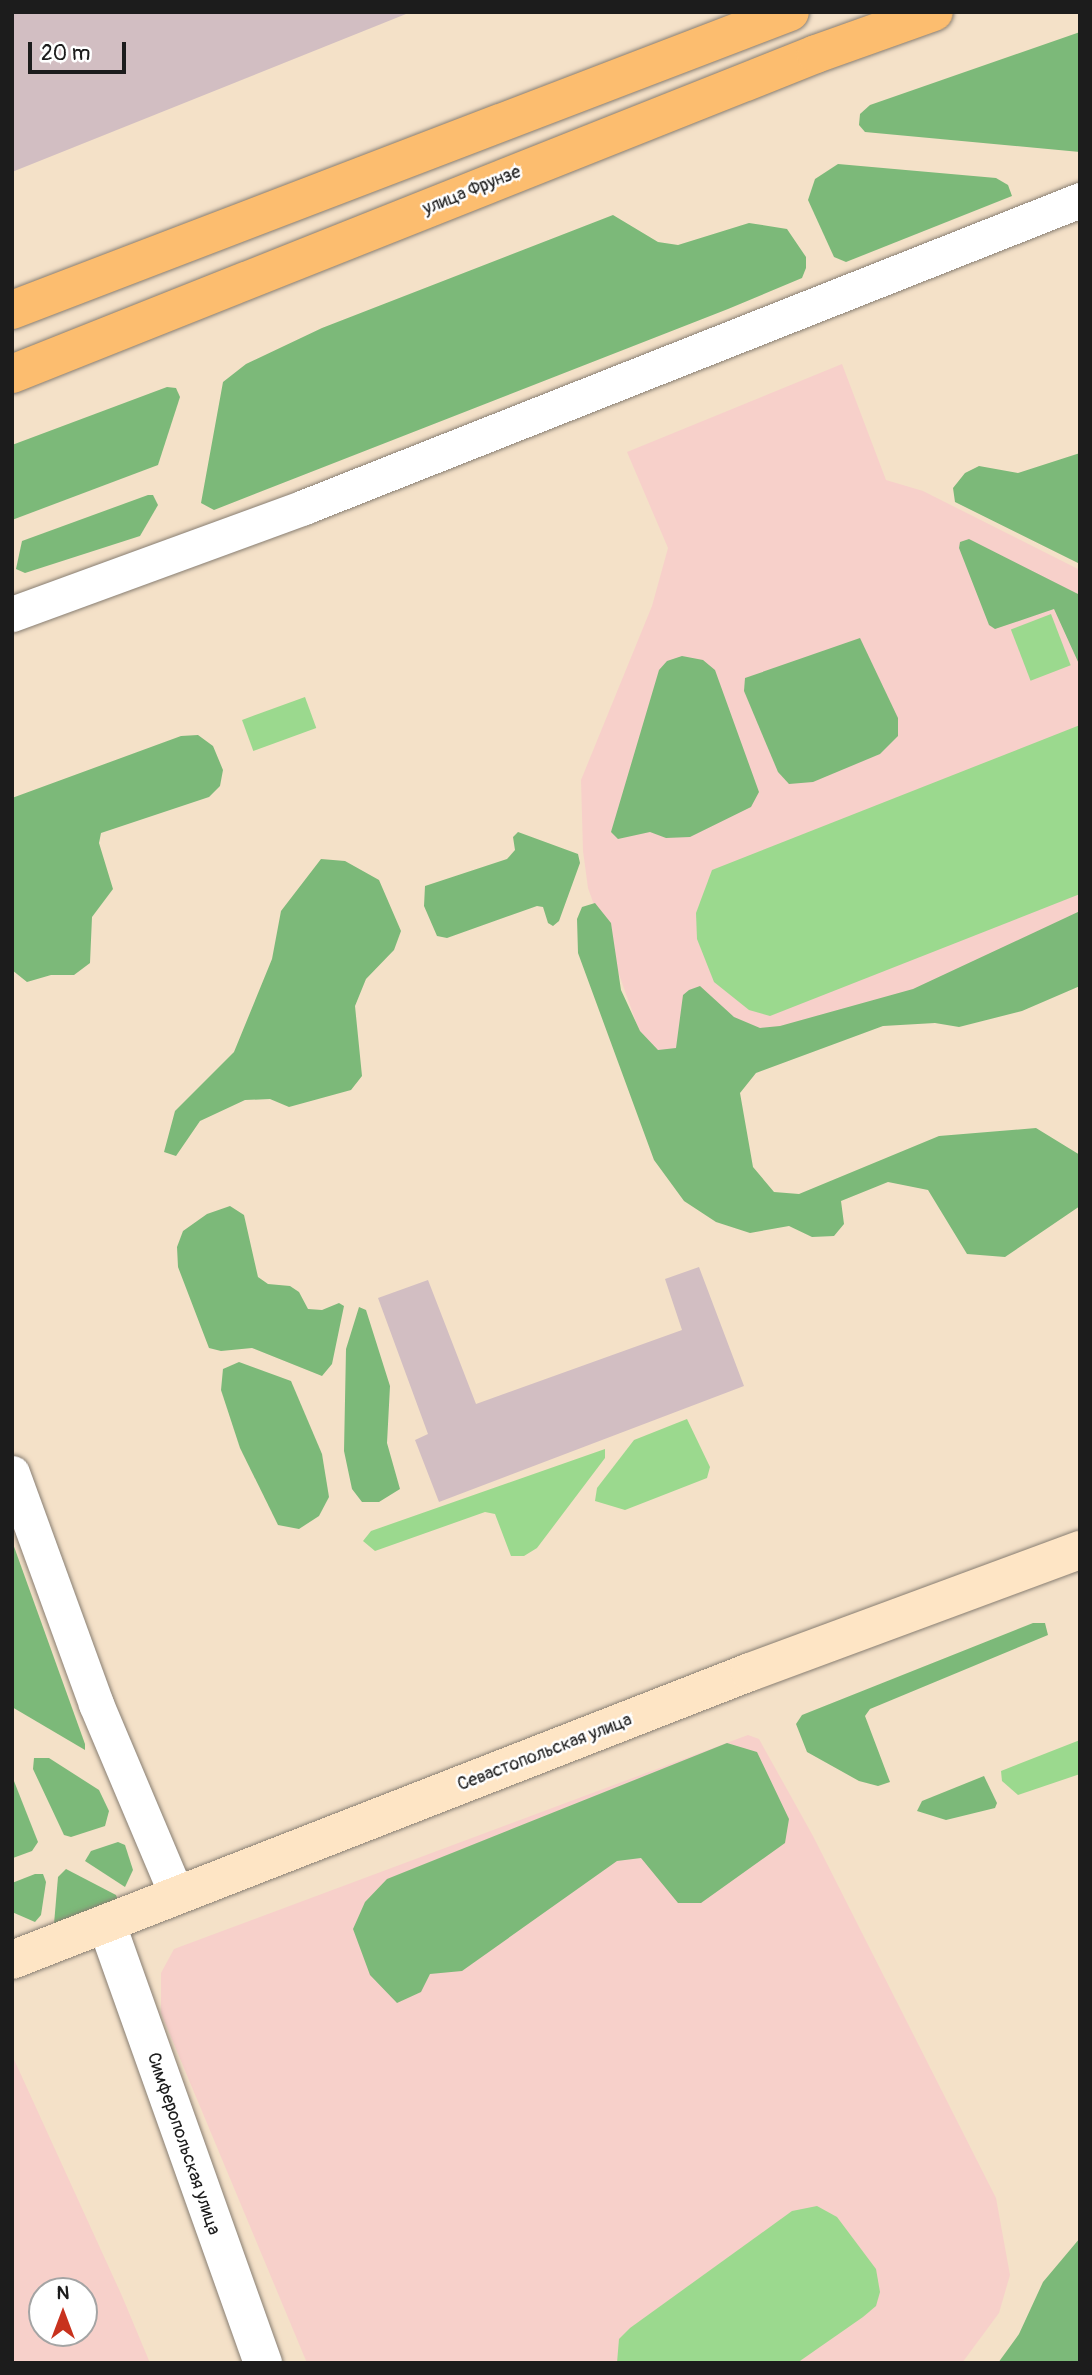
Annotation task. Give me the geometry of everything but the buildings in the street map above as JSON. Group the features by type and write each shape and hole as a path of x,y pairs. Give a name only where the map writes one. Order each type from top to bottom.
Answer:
{"main road":[{"path":"12,310 790,12"},
{"name":"улица Фрунзе","path":"12,374 816,54 934,12"},
{"name":"Севастопольская улица","path":"12,1960 750,1672 1080,1550"}],"street":[{"path":"12,614 292,512 1080,200"},
{"path":"12,1473 96,1704 177,1896"},
{"name":"Симферопольская улица","path":"107,1925 262,2363"}],"shaded area":[{"path":"12,12 411,12 12,172"},
{"path":"842,364 886,480 923,491 1080,570 1080,939 664,1100 588,888 583,851 581,780 652,606 668,548 627,452"},
{"path":"699,1267 744,1386 439,1502 415,1440 428,1434 378,1298 428,1280 476,1404 682,1330 665,1279"},
{"path":"748,1735 759,1739 813,1836 996,2198 1010,2275 999,2313 962,2363 307,2363 161,2013 161,1973 174,1949"},
{"path":"12,2055 122,2296 150,2363 12,2363"}],"green space":[{"path":"1080,32 1080,152 865,132 859,125 860,114 870,105"},
{"path":"838,164 996,178 1008,185 1012,196 846,262 834,257 808,200 815,179"},
{"path":"613,215 658,242 678,245 749,223 787,229 806,257 806,268 802,278 728,309 214,510 201,503 223,382 246,364 322,328"},
{"path":"167,387 176,388 180,397 158,465 12,520 12,445"},
{"path":"1080,453 1080,564 955,502 953,488 965,473 979,466 1018,473"},
{"path":"153,495 158,505 140,536 25,573 16,569 22,541"},
{"path":"969,539 1080,595 1080,684 1079,664 1054,609 995,629 989,625 959,548 960,542"},
{"path":"1051,614 1071,665 1031,681 1011,629"},
{"path":"860,638 898,718 898,736 880,754 813,782 789,784 778,772 744,691 745,678"},
{"path":"682,656 703,660 715,670 759,792 751,807 690,837 666,838 650,832 618,839 611,832 659,670 667,661"},
{"path":"305,697 316,728 253,751 242,720"},
{"path":"1080,725 1080,894 770,1016 749,1010 714,982 697,939 696,913 712,870"},
{"path":"198,735 213,746 223,770 220,786 209,797 101,833 99,843 113,889 92,917 90,963 74,975 51,975 27,982 12,970 12,798 181,736"},
{"path":"518,832 578,854 580,863 559,921 553,926 548,923 543,907 537,906 447,938 437,936 424,906 425,886 507,859 515,850 513,837"},
{"path":"321,859 345,861 379,880 401,931 394,950 366,979 355,1006 362,1076 351,1090 289,1107 270,1099 245,1100 200,1121 176,1156 164,1152 175,1111 234,1052 272,959 281,911"},
{"path":"595,903 611,923 621,990 640,1031 658,1050 676,1048 683,995 700,986 734,1017 760,1028 780,1026 913,989 1080,911 1080,986 1022,1011 959,1027 935,1023 883,1026 756,1073 740,1093 753,1167 774,1192 799,1194 939,1136 1036,1128 1080,1155 1080,1206 1005,1257 967,1254 928,1190 888,1182 841,1201 844,1224 834,1236 812,1237 789,1226 750,1233 716,1222 684,1201 654,1160 578,953 577,919 582,907"},
{"path":"230,1206 244,1215 258,1277 268,1284 290,1286 299,1292 308,1309 322,1310 339,1303 344,1306 332,1364 322,1376 252,1348 221,1351 209,1348 178,1267 177,1247 183,1231 207,1214"},
{"path":"359,1307 366,1310 390,1386 387,1443 400,1489 379,1502 362,1502 352,1489 344,1451 346,1349"},
{"path":"239,1362 291,1381 322,1454 329,1497 319,1516 299,1529 278,1525 240,1448 221,1390 223,1369"},
{"path":"687,1419 710,1467 707,1478 625,1510 595,1501 597,1488 634,1440"},
{"path":"605,1449 605,1458 537,1548 524,1556 511,1556 495,1514 485,1512 375,1551 363,1541 371,1531"},
{"path":"12,1541 85,1744 85,1750 12,1707"},
{"path":"1033,1623 1045,1623 1048,1635 870,1709 865,1716 890,1782 878,1786 859,1781 807,1752 796,1724 802,1715"},
{"path":"1080,1740 1080,1774 1018,1795 1002,1781 1001,1771"},
{"path":"727,1743 757,1752 789,1819 785,1843 701,1903 678,1903 641,1858 617,1861 462,1971 430,1974 421,1992 397,2003 370,1975 353,1929 365,1902 387,1879"},
{"path":"34,1758 49,1758 99,1790 109,1811 105,1826 71,1837 64,1835 33,1769"},
{"path":"12,1776 38,1842 32,1851 13,1858"},
{"path":"984,1776 997,1803 995,1808 946,1820 917,1811 922,1801"},
{"path":"118,1842 125,1845 133,1870 125,1887 85,1861 91,1851"},
{"path":"66,1869 116,1895 118,1900 54,1924 58,1877"},
{"path":"35,1874 43,1874 46,1882 41,1915 35,1922 12,1912 12,1883"},
{"path":"817,2206 837,2217 876,2269 880,2292 876,2306 863,2317 797,2363 617,2363 619,2339 630,2328 792,2211"},
{"path":"1080,2238 1080,2363 998,2363 1019,2334 1043,2282"}]}
